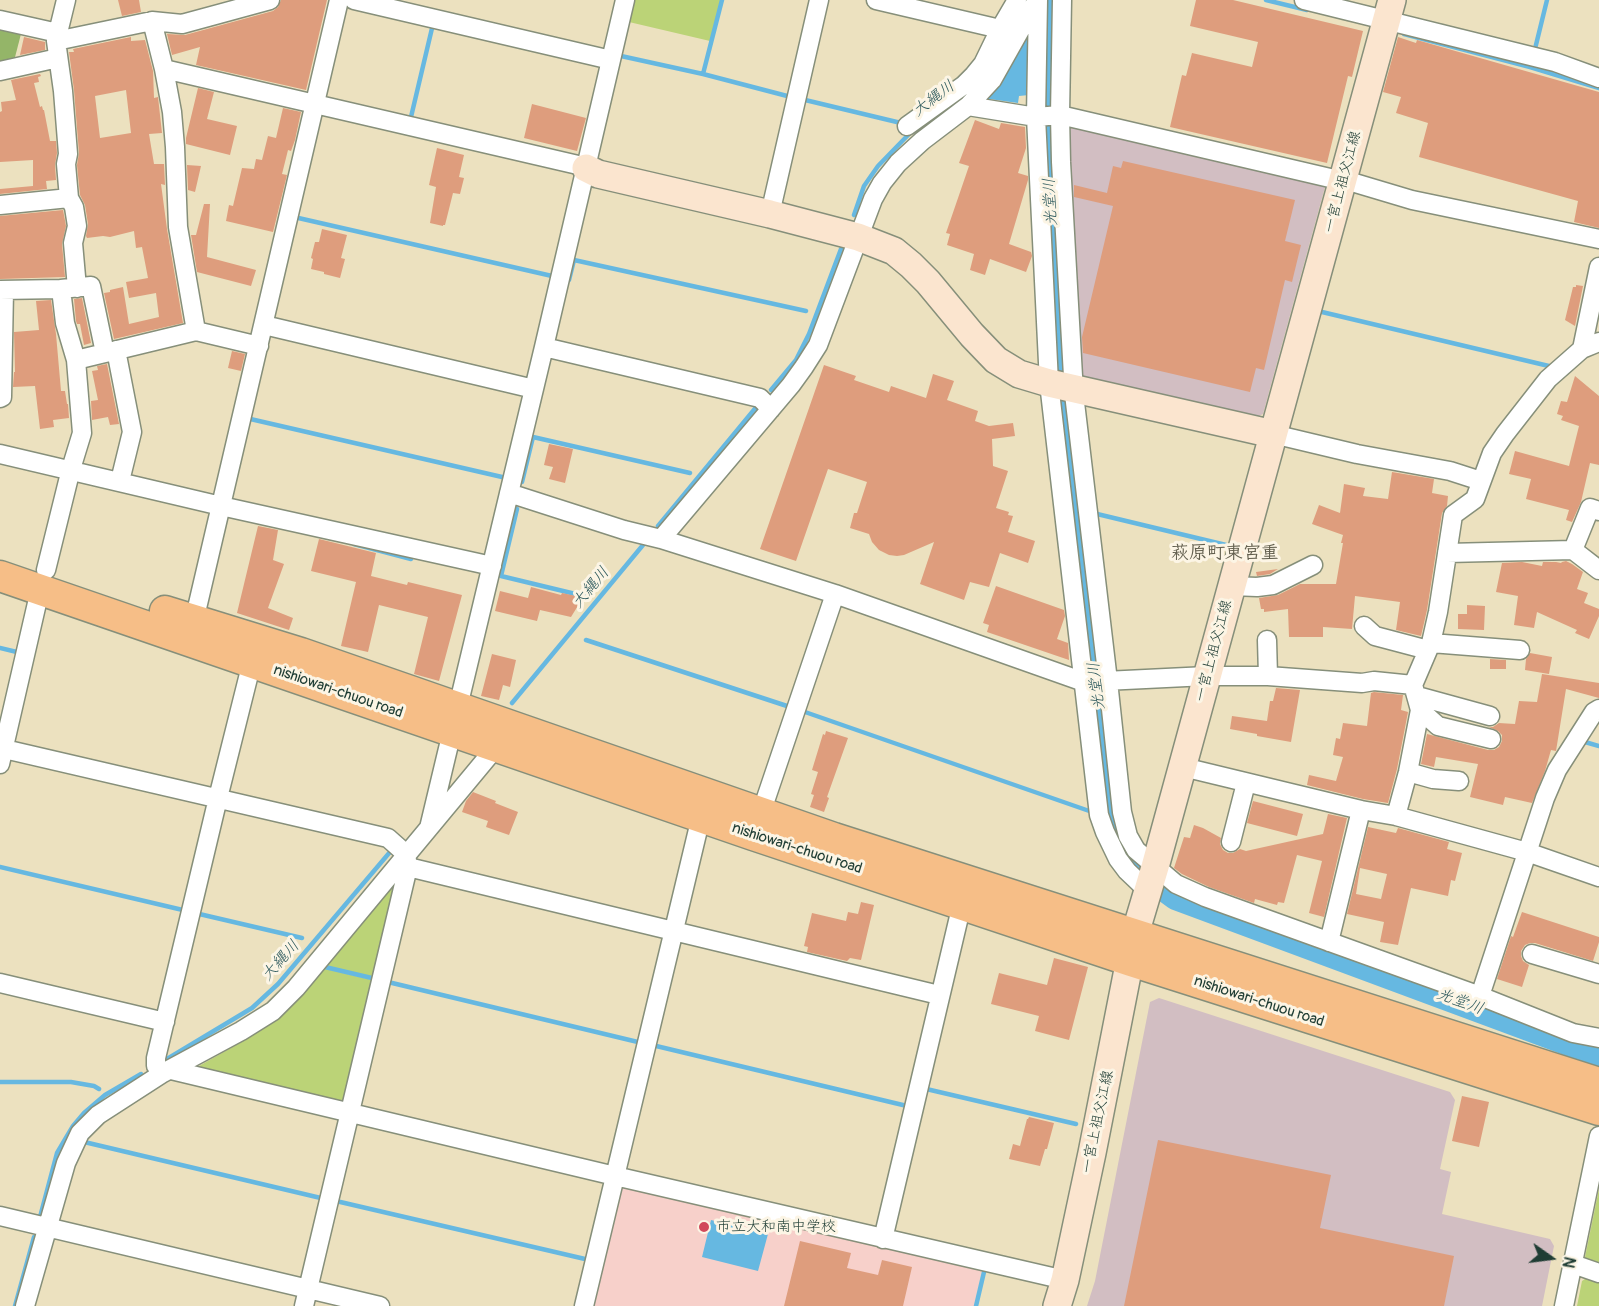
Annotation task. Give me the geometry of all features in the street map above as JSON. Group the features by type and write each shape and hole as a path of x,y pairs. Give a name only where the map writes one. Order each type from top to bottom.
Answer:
{"main road":[{"name":"一宮上祖父江線","path":"1057,1306 1065,1280 1133,948 1390,10"},
{"path":"586,168 598,174 858,237 894,252 928,282 996,360 1019,374 1062,386 1274,434"},
{"name":"nishiowari-chuou road","path":"0,555 43,580 252,662 454,719 761,813 1133,948 1599,1110"},
{"name":"nishiowari-chuou road","path":"0,576 43,580 302,653 454,719 497,747 962,904 1133,948 1599,1083"}],"street":[{"path":"66,0 58,44 68,154 66,164 69,198 74,207 76,226 65,323 76,360 82,433 71,469 1,754 218,798 388,838 407,861 674,931 939,995"},
{"path":"0,71 58,44 152,21 182,24 270,0"},
{"path":"194,621 339,0"},
{"path":"354,0 611,60"},
{"path":"429,828 625,0"},
{"path":"770,214 819,0"},
{"path":"876,0 1000,29"},
{"path":"907,126 964,85 974,75 983,64 1017,0"},
{"path":"661,539 791,385 818,345 858,237 882,183 898,163 922,141 968,106 992,80 1038,0"},
{"path":"1038,0 1037,117 1062,386 1096,682 1128,836 1152,879 1176,884 1205,897 1480,996 1573,1033 1599,1038"},
{"path":"1062,0 1059,115 1066,265 1062,386 1096,682"},
{"path":"1304,0 1390,10 1599,78"},
{"path":"0,20 58,44"},
{"path":"152,21 172,112 176,147 178,227 196,331"},
{"path":"164,69 586,168"},
{"path":"968,106 1037,117 1059,115 1355,183 1412,200 1599,239"},
{"path":"0,206 69,198"},
{"path":"1396,816 1408,772 1417,697 1438,612 1453,515 1475,499 1492,453 1504,434 1548,379 1590,346 1599,267"},
{"path":"0,398 2,398 2,290 91,286 132,432 120,481"},
{"path":"264,325 534,389"},
{"path":"76,360 196,331 259,346"},
{"path":"544,347 760,398 771,409"},
{"path":"1274,434 1357,454 1450,471 1481,481"},
{"path":"0,454 492,566"},
{"path":"509,493 835,594 1096,682 1207,676 1268,676 1362,683 1374,681 1417,697 1490,716"},
{"path":"1573,550 1590,508 1599,511"},
{"path":"1446,553 1573,550 1599,570"},
{"path":"1232,586 1273,585 1313,565"},
{"path":"761,813 835,594"},
{"path":"1364,626 1375,636 1430,647 1520,650"},
{"path":"1267,640 1268,676"},
{"path":"252,662 156,1058 156,1066 167,1072 1065,1280"},
{"path":"1417,697 1438,726 1491,739"},
{"path":"1480,996 1545,798 1557,770 1594,712 1599,709"},
{"path":"25,1306 66,1163 80,1133 98,1115 273,1011 296,988 407,861 429,828 497,747"},
{"path":"1183,767 1361,810 1396,816 1527,852 1599,877"},
{"path":"1408,772 1433,779 1459,781"},
{"path":"1231,842 1246,783"},
{"path":"1329,942 1361,810"},
{"path":"584,1306 701,817"},
{"path":"306,1298 351,1113 407,861"},
{"path":"883,1239 962,904"},
{"path":"1532,954 1599,974"},
{"path":"0,983 165,1022"},
{"path":"1564,1306 1599,1136"},
{"path":"0,1216 306,1298 380,1306"},
{"path":"1573,1264 1599,1273"}],"shaded area":[{"path":"1064,121 1322,181 1325,187 1263,414 1255,418 1081,376"},
{"path":"1159,998 1450,1092 1455,1100 1440,1169 1451,1172 1442,1214 1550,1239 1554,1246 1542,1306 1087,1306 1095,1281 1150,1002"},
{"name":"市立大和南中学校","path":"618,1184 982,1270 974,1306 589,1306"}],"green space":[{"path":"634,0 721,0 710,41 629,22"},
{"path":"0,25 22,30 13,65 0,68"},
{"path":"401,871 376,978 321,965"},
{"path":"319,967 376,981 345,1106 192,1070 245,1040 273,1017"},
{"path":"1599,1189 1599,1266 1584,1262"},
{"path":"1588,1277 1599,1280 1599,1306 1577,1306 1582,1281"}],"water":[{"path":"1028,34 1029,95 1019,96 1018,103 982,98"},
{"path":"711,1220 768,1234 758,1271 702,1257"}],"building":[{"path":"118,0 139,0 141,12 122,16"},
{"path":"281,0 327,0 306,90 196,65 200,47 172,55 167,34 185,35 273,11"},
{"path":"1196,0 1233,0 1363,31 1352,77 1348,76 1327,163 1170,127 1182,75 1186,76 1192,53 1252,67 1258,42 1190,26"},
{"path":"24,37 45,42 45,50 20,55"},
{"path":"131,37 131,41 145,40 153,71 154,98 158,97 162,133 149,134 154,164 164,164 165,185 161,184 183,323 114,339 104,293 123,287 129,324 159,317 156,293 129,298 126,282 148,278 142,247 136,248 134,231 110,237 87,238 86,236 88,224 85,205 80,195 77,165 79,153 69,52 74,52 73,49","holes":["126,90 131,133 100,138 95,96"]},
{"path":"1398,37 1416,43 1417,40 1599,92 1599,228 1574,222 1578,201 1419,157 1428,123 1396,113 1401,97 1383,92"},
{"path":"40,74 39,82 34,83 40,107 42,106 44,110 50,141 56,141 56,180 46,181 47,189 0,194 0,189 33,186 33,160 0,162 0,112 2,111 1,102 16,100 11,80"},
{"path":"198,88 214,92 207,119 237,126 230,155 186,144"},
{"path":"532,104 586,118 577,151 524,138"},
{"path":"283,108 301,112 295,140 291,151 288,150 282,174 287,175 273,232 226,221 229,205 233,206 242,168 254,169 256,159 262,160 268,136 276,138"},
{"path":"975,120 999,129 1001,123 1025,127 1026,148 1018,173 1028,176 1028,180 1009,244 1031,252 1032,256 1026,272 990,259 985,275 970,270 974,254 947,245 950,234 946,233 969,166 959,163"},
{"path":"437,148 464,155 459,177 464,178 460,194 453,193 443,226 430,223 436,187 429,185"},
{"path":"1123,161 1295,200 1285,241 1301,245 1292,282 1285,280 1264,370 1256,368 1250,392 1083,353 1082,337 1113,206 1074,197 1074,185 1107,193 1113,166 1121,168"},
{"path":"187,165 201,166 195,192 188,190"},
{"path":"204,204 210,204 207,257 256,270 251,286 197,272 191,235 196,235"},
{"path":"63,210 66,226 62,244 65,277 0,279 0,216"},
{"path":"322,229 347,235 341,258 345,259 340,278 311,269 315,242 319,242"},
{"path":"1583,286 1575,326 1565,320 1573,287"},
{"path":"82,298 91,343 84,345 80,324 76,321 74,299"},
{"path":"51,300 61,391 65,391 69,418 53,420 54,427 40,429 35,386 13,387 14,332 39,330 36,301"},
{"path":"232,351 245,354 241,371 228,368"},
{"path":"107,364 119,424 110,425 108,417 92,420 91,401 98,400 92,371 98,370 97,366"},
{"path":"824,365 856,376 854,380 889,392 891,386 926,398 933,374 954,381 947,400 978,411 975,421 989,426 1013,423 1015,436 992,439 993,466 1008,471 996,508 1009,512 1008,515 1013,516 1008,532 1035,541 1028,563 1000,553 989,587 970,582 964,600 920,584 934,542 904,555 889,555 879,550 869,534 850,528 867,482 828,469 796,561 760,549"},
{"path":"1575,376 1599,396 1599,465 1590,463 1581,502 1572,522 1566,520 1569,510 1526,499 1531,479 1509,474 1515,451 1569,466 1579,426 1561,420 1563,416 1557,414 1561,401 1567,402"},
{"path":"549,444 573,449 565,483 549,479 553,467 544,465"},
{"path":"1392,472 1434,479 1432,493 1448,496 1447,506 1442,513 1421,636 1396,630 1400,602 1355,596 1352,629 1323,627 1323,637 1289,637 1288,609 1264,612 1264,609 1261,609 1259,598 1278,595 1300,584 1336,584 1343,535 1312,524 1319,505 1340,513 1344,484 1365,488 1363,496 1388,499"},
{"path":"258,526 278,530 273,560 284,564 268,608 293,618 289,630 237,613"},
{"path":"319,539 376,553 371,576 462,595 439,681 414,674 428,617 379,605 368,652 341,646 356,582 311,571"},
{"path":"1566,561 1583,572 1577,589 1588,593 1584,603 1599,609 1599,616 1589,639 1575,633 1577,630 1537,612 1534,628 1514,625 1518,596 1496,592 1502,563 1522,562 1542,566 1543,562"},
{"path":"1278,569 1270,574 1257,576 1256,572"},
{"path":"996,586 1064,610 1065,616 1057,639 1068,643 1069,660 987,632 989,625 983,623"},
{"path":"531,587 561,595 562,593 576,596 574,603 579,604 571,617 540,610 537,621 495,611 500,591 528,598"},
{"path":"1467,605 1485,606 1484,630 1458,629 1458,614 1467,614"},
{"path":"1530,653 1552,657 1549,674 1525,670 1526,659"},
{"path":"492,654 516,660 510,687 503,685 499,700 481,696"},
{"path":"1490,659 1506,660 1506,669 1490,669"},
{"path":"1542,674 1599,683 1599,698 1566,689 1556,751 1551,750 1532,803 1505,797 1503,805 1470,797 1478,764 1436,757 1434,767 1421,764 1427,734 1488,750 1499,747 1502,735 1489,727 1499,723 1515,724 1519,701 1537,702"},
{"path":"1276,688 1300,690 1291,742 1230,729 1232,716 1267,721 1270,701 1273,701"},
{"path":"1371,693 1403,695 1401,710 1408,712 1388,803 1307,785 1309,775 1336,781 1343,757 1333,755 1336,738 1340,739 1343,723 1367,726"},
{"path":"826,731 848,738 824,812 810,807 814,795 811,794 818,772 812,770 823,734 825,735"},
{"path":"473,792 518,812 509,835 486,827 488,821 462,812"},
{"path":"1253,801 1303,814 1297,836 1247,823"},
{"path":"1328,814 1347,818 1324,917 1309,913 1322,861 1297,855 1284,903 1278,902 1277,905 1255,899 1254,903 1209,887 1174,868 1184,837 1190,838 1194,825 1221,838 1220,844 1223,850 1233,853 1240,849 1246,851 1323,834"},
{"path":"1368,827 1396,833 1398,828 1449,842 1447,849 1462,853 1455,881 1451,880 1448,896 1411,888 1398,945 1380,942 1384,922 1347,914","holes":["1360,868 1387,874 1381,899 1356,894"]},
{"path":"861,902 874,905 861,960 850,958 847,961 807,952 808,947 804,946 812,913 846,921 848,912 858,914"},
{"path":"1522,912 1599,937 1593,961 1530,943 1525,945 1521,951 1523,961 1529,965 1522,987 1497,979 1511,936 1513,937"},
{"path":"1054,958 1088,967 1069,1040 1035,1031 1039,1016 991,1004 999,973 1047,985"},
{"path":"1462,1096 1489,1102 1479,1147 1452,1141"},
{"path":"1029,1117 1054,1123 1040,1166 1009,1159 1013,1144 1020,1146"},
{"path":"1158,1140 1331,1175 1320,1228 1454,1256 1444,1306 1124,1306"},
{"path":"800,1241 851,1253 847,1268 878,1275 882,1260 912,1267 903,1306 784,1306"}],"waterway":[{"path":"703,74 722,0"},
{"name":"光堂川","path":"1048,0 1046,125 1063,406 1112,812 1120,844 1146,874 1176,896 1599,1053"},
{"path":"1266,0 1307,10"},
{"path":"1534,53 1547,0"},
{"path":"411,117 433,24"},
{"path":"1404,34 1530,67 1599,88"},
{"path":"621,56 791,97"},
{"path":"801,99 901,123"},
{"name":"大縄川","path":"854,215 864,186 878,166 911,132"},
{"path":"294,217 552,276"},
{"name":"大縄川","path":"771,390 796,360 809,334 841,249"},
{"path":"569,280 574,260 806,311"},
{"path":"1322,312 1553,367"},
{"name":"大縄川","path":"658,526 758,405"},
{"path":"246,418 502,477"},
{"path":"522,482 533,437 690,473"},
{"path":"517,509 501,576 588,597"},
{"path":"1093,513 1226,545"},
{"path":"354,544 411,559 412,555 415,556"},
{"name":"大縄川","path":"512,703 643,545"},
{"path":"586,640 790,707"},
{"path":"0,648 21,653"},
{"path":"805,712 1095,813"},
{"path":"1585,742 1599,746"},
{"name":"大縄川","path":"167,1059 252,1008 278,984 390,852"},
{"path":"0,867 187,911"},
{"path":"195,913 302,938"},
{"path":"325,967 376,979"},
{"path":"389,978 388,982 642,1043"},
{"path":"652,1045 907,1106"},
{"name":"大縄川","path":"40,1217 57,1153 73,1126 105,1095 141,1074"},
{"path":"0,1082 71,1082 99,1089"},
{"path":"922,1088 1076,1124"},
{"path":"80,1141 325,1199"},
{"path":"336,1201 585,1259"},
{"name":"大縄川","path":"15,1306 34,1237"},
{"path":"976,1306 984,1272"}],"place":[{"name":"市立大和南中学校","path":"704,1227"}],"district":[{"name":"萩原町東宮重","path":"1225,553"}]}
